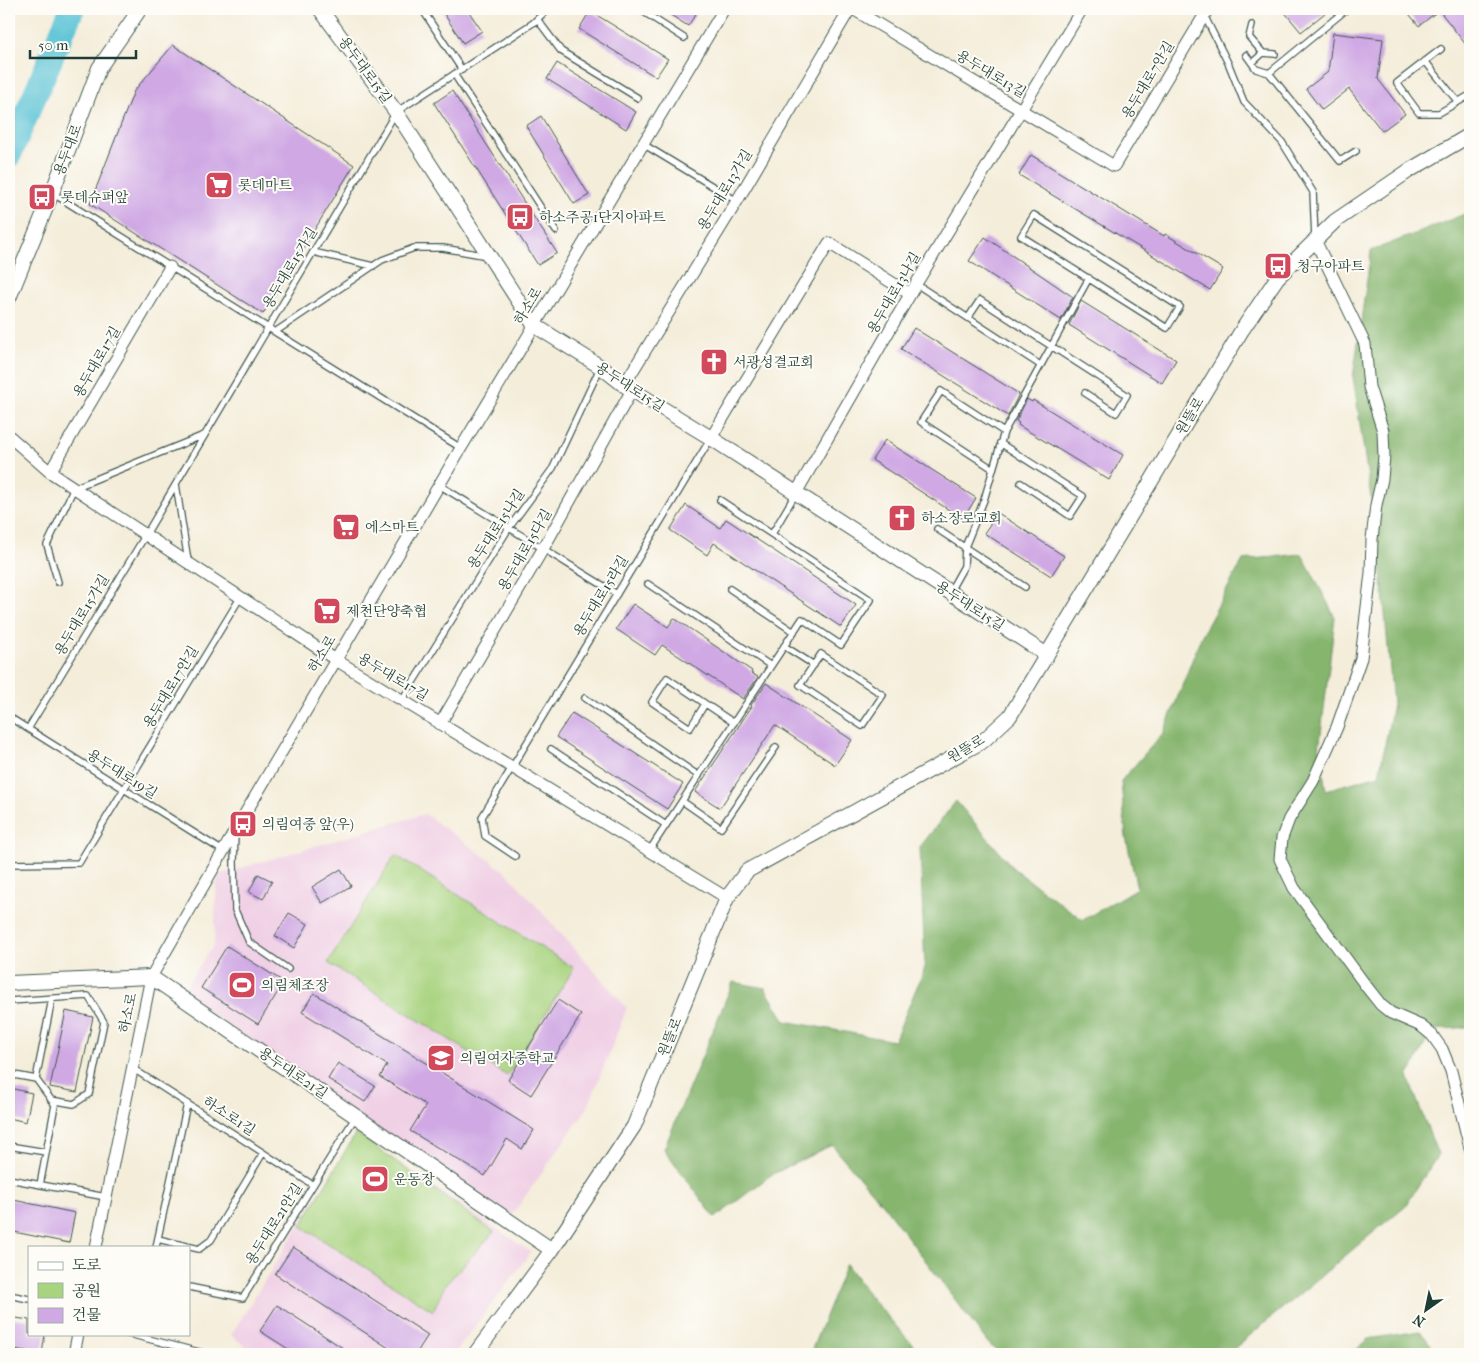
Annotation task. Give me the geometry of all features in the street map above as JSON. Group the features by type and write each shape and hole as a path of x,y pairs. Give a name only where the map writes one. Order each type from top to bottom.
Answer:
{"street":[{"name":"용두대로","path":"9,298 52,193 99,68 140,9"},
{"name":"용두대로15길","path":"320,9 396,112 534,324 601,367 628,388 711,438 1047,655"},
{"name":"하소로","path":"96,1246 151,977 222,852 460,448 724,9"},
{"name":"용두대로13길","path":"851,9 1114,166"},
{"name":"용두대로13가길","path":"628,388 851,9"},
{"name":"용두대로13나길","path":"796,493 913,289 1082,9"},
{"name":"용두대로7안길","path":"1114,166 1206,12"},
{"name":"원뜰로","path":"475,1354 552,1250 634,1126 727,898 747,871 983,741 1010,716 1242,330 1277,278 1335,221 1410,170 1470,135"},
{"path":"1315,240 1365,344 1369,387 1383,431 1384,456 1372,539 1371,573 1361,658 1337,728 1313,781 1289,819 1282,838 1280,859 1294,888 1381,1005 1391,1013 1421,1026 1432,1035 1442,1049 1452,1071 1470,1148"},
{"path":"711,438 829,243 913,289"},
{"name":"용두대로17길","path":"50,472 170,267"},
{"name":"용두대로15다길","path":"440,724 543,549 628,388"},
{"name":"용두대로17길","path":"9,436 50,472 336,660 727,898"},
{"path":"9,983 151,977"},
{"name":"용두대로21길","path":"151,977 552,1250"},
{"path":"74,1354 78,1336"}],"lane":[{"path":"422,9 462,70"},
{"path":"396,112 462,70 537,19 548,9"},
{"path":"639,9 684,38"},
{"path":"1269,72 1347,9"},
{"path":"1206,12 1244,102 1282,142 1313,192 1315,240"},
{"path":"537,19 561,50 638,98"},
{"path":"1252,25 1249,37 1263,53 1275,54"},
{"path":"1441,49 1396,83 1419,113 1439,113 1470,95"},
{"path":"1252,63 1263,53"},
{"path":"1246,55 1256,69 1269,72 1340,161 1356,150"},
{"path":"1426,61 1458,102"},
{"path":"454,74 556,232"},
{"name":"용두대로15가길","path":"28,729 145,536 396,112"},
{"path":"643,144 737,200"},
{"path":"52,193 460,448"},
{"path":"1034,215 1180,307 1167,328 1089,278 1021,236 1034,215"},
{"path":"275,332 382,260 414,248 443,248 491,257"},
{"path":"313,252 373,266"},
{"path":"950,592 964,566 964,547 984,500 1004,432 1089,278"},
{"path":"913,289 968,318 1040,365"},
{"path":"968,318 980,300 1127,396 1116,413 1085,392"},
{"name":"용두대로15나길","path":"402,700 509,528 553,468 601,367"},
{"path":"993,469 921,422 941,391 1004,432"},
{"path":"58,582 47,545 74,488 204,435"},
{"name":"용두대로15라길","path":"515,856 484,836 482,817 711,438"},
{"path":"1000,443 1083,496 1070,516 1021,483"},
{"path":"176,484 188,564"},
{"path":"439,485 617,594"},
{"path":"772,534 796,493"},
{"path":"649,851 802,619 841,645 871,600 720,500"},
{"path":"937,529 1025,587"},
{"path":"648,584 771,666"},
{"path":"730,589 794,632"},
{"name":"용두대로17안길","path":"9,864 79,863 240,598"},
{"path":"784,646 814,665"},
{"path":"821,654 883,695 862,726 800,685 814,665 821,654"},
{"path":"705,704 690,728 652,702 667,678 734,723"},
{"path":"585,698 699,776"},
{"name":"용두대로19길","path":"9,717 222,852"},
{"path":"682,801 721,828 776,747"},
{"path":"551,749 666,825"},
{"path":"236,829 234,861 235,910 249,942 288,969"},
{"path":"9,1001 88,996 104,1022 89,1094 74,1104 51,1100"},
{"path":"36,1079 52,999"},
{"name":"하소로1길","path":"132,1068 313,1185"},
{"path":"9,1074 36,1079 55,1105 40,1185"},
{"path":"156,1246 187,1104"},
{"name":"용두대로21안길","path":"190,1287 243,1298 356,1116"},
{"path":"9,1146 46,1152"},
{"path":"190,1247 199,1249 211,1240 263,1153"},
{"path":"9,1179 106,1197"},
{"path":"158,1239 187,1246"},
{"path":"9,1295 28,1299"},
{"path":"137,1336 207,1354"}],"shaded area":[{"name":"의림여자중학교","path":"425,814 506,872 627,1008 588,1107 508,1221 181,992 214,945 217,875"},
{"path":"356,1133 531,1252 454,1354 255,1354 231,1335"}],"green space":[{"path":"1470,212 1470,1027 1432,1030 1408,1077 1438,1155 1405,1206 1230,1354 999,1354 988,1343 884,1206 832,1145 771,1175 715,1218 664,1149 733,982 765,988 785,1021 894,1041 925,968 920,847 956,801 1014,869 1083,920 1137,888 1126,837 1121,781 1164,732 1202,635 1243,560 1302,554 1335,617 1319,750 1326,790 1379,775 1393,704 1380,558 1353,377 1371,251"},
{"path":"395,855 574,968 507,1076 328,963"},
{"name":"운동장","path":"356,1133 494,1232 445,1285 433,1311 301,1226"},
{"path":"846,1264 871,1298 921,1354 810,1354"},
{"path":"1420,1331 1438,1354 1350,1354 1368,1339"}],"building":[{"path":"441,9 467,9 482,31 463,43"},
{"path":"661,9 699,9 688,26"},
{"path":"1282,9 1330,9 1301,32"},
{"path":"1405,9 1470,9 1470,50 1439,10 1419,26"},
{"path":"590,11 668,59 656,77 579,29"},
{"path":"1333,33 1383,39 1378,79 1405,114 1382,131 1349,89 1322,110 1306,89 1328,72"},
{"name":"롯데마트","path":"173,45 354,165 263,314 90,204 134,91"},
{"path":"557,63 636,112 626,129 547,79"},
{"path":"452,91 557,253 538,265 434,103"},
{"path":"541,116 589,195 574,204 526,126"},
{"path":"1031,155 1164,236 1165,234 1223,269 1210,290 1019,175"},
{"path":"985,237 1073,297 1061,320 969,261"},
{"path":"1081,301 1176,360 1162,383 1069,325"},
{"path":"914,328 1019,394 1008,416 901,349"},
{"path":"1027,399 1032,402 1033,400 1123,455 1109,480 1018,425 1019,423 1016,421"},
{"path":"885,440 976,498 963,519 872,460"},
{"path":"686,505 720,528 726,519 856,605 841,627 714,543 707,555 670,530"},
{"path":"998,513 1064,556 1051,576 984,533"},
{"path":"633,604 668,627 674,618 752,671 751,673 758,677 743,699 662,645 655,655 616,629"},
{"path":"766,683 852,740 835,765 775,725 720,808 695,792"},
{"path":"572,713 683,784 667,809 556,737"},
{"path":"341,869 351,886 322,903 312,887"},
{"path":"258,874 272,881 263,899 249,892"},
{"path":"289,913 308,924 294,948 275,936"},
{"name":"의림체조장","path":"227,946 284,982 258,1024 201,988"},
{"path":"314,993 534,1130 522,1149 507,1139 485,1176 410,1131 426,1105 380,1077 387,1065 302,1012"},
{"path":"558,1000 581,1015 531,1095 508,1080"},
{"path":"66,1011 93,1017 77,1092 50,1087"},
{"path":"338,1063 375,1086 365,1102 328,1079"},
{"path":"9,1088 32,1093 26,1122 9,1118"},
{"path":"9,1199 75,1213 69,1243 9,1231"},
{"path":"293,1247 428,1335 416,1354 398,1354 275,1274"},
{"path":"277,1305 352,1354 296,1354 260,1331"},
{"path":"9,1317 28,1320 28,1336 45,1336 42,1354 9,1348"}],"waterway":[{"path":"9,155 72,9"}],"place":[{"name":"롯데마트","path":"219,185"},
{"name":"롯데슈퍼앞","path":"42,197"},
{"name":"하소주공1단지아파트","path":"520,217"},
{"name":"청구아파트","path":"1278,266"},
{"name":"서광성결교회","path":"714,362"},
{"name":"하소장로교회","path":"902,518"},
{"name":"에스마트","path":"346,527"},
{"name":"제천단양축협","path":"327,611"},
{"name":"의림여중 앞(우)","path":"243,824"},
{"name":"의림체조장","path":"242,985"},
{"name":"의림여자중학교","path":"441,1058"},
{"name":"운동장","path":"375,1179"}]}
